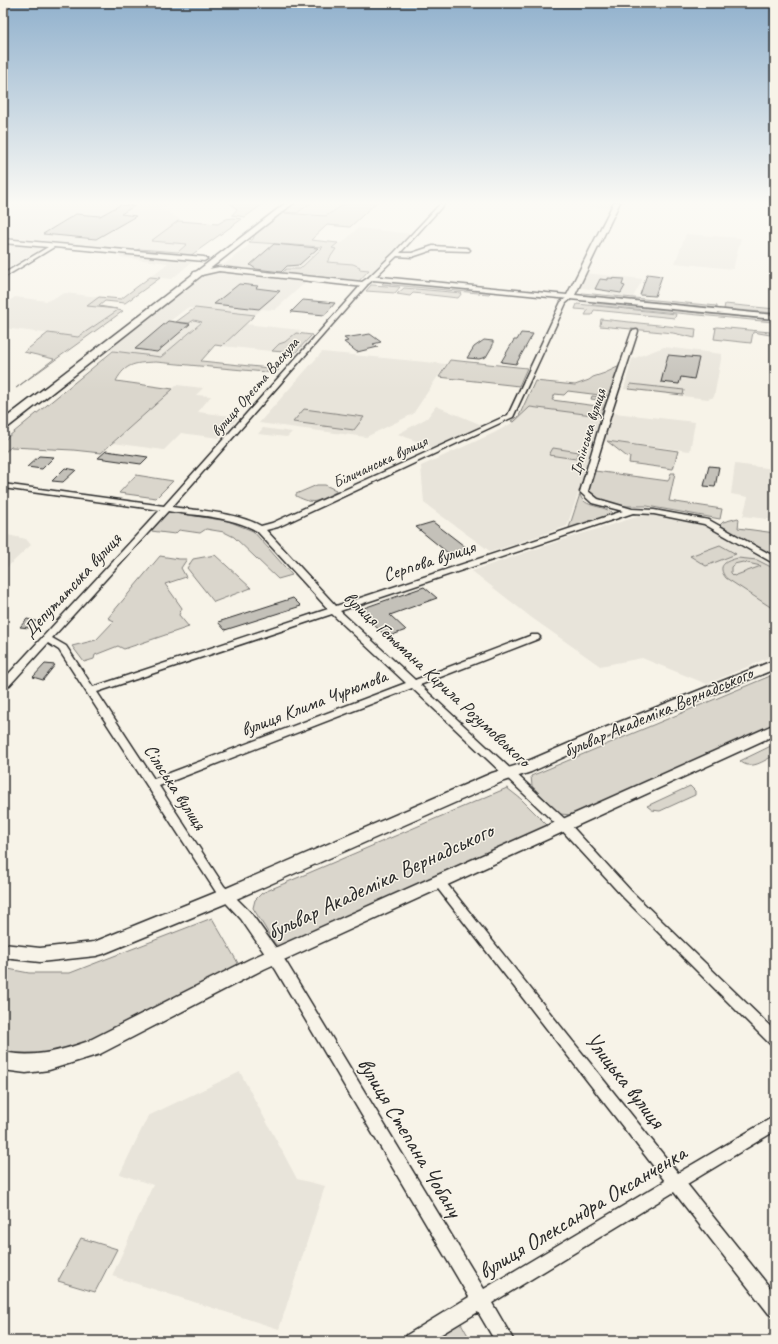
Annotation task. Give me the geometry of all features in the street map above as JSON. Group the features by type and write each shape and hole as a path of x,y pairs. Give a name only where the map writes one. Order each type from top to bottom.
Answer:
{"main road":[{"path":"95,342 202,265"},
{"path":"3,426 197,274 204,265"}],"street":[{"path":"3,276 22,265"},
{"path":"210,265 212,267 219,269 364,285 385,265"},
{"path":"570,297 586,265"},
{"path":"197,274 219,269"},
{"path":"371,278 775,317"},
{"name":"вулиця Ореста Васкула","path":"166,508 364,285"},
{"name":"Біличанська вулиця","path":"260,529 276,525 511,416 564,302 570,297"},
{"name":"Ірпінська вулиця","path":"632,511 595,501 584,492 607,414 635,331"},
{"name":"вулиця Гетьмана Кирила Розумовського","path":"3,486 166,508 234,519 249,523 260,529 334,610 563,824 627,894 775,1040"},
{"name":"Депутатська вулиця","path":"3,686 166,508"},
{"name":"Серпова вулиця","path":"90,691 632,511 654,512 706,522 775,561"},
{"name":"вулиця Клима Чурюмова","path":"151,785 535,637"},
{"name":"Сільська вулиця","path":"46,639 54,640 63,648 220,889 228,895 248,918 274,957"},
{"name":"бульвар Академіка Вернадського","path":"3,951 40,955 96,949 228,895 612,730 775,664"},
{"name":"бульвар Академіка Вернадського","path":"3,1061 14,1064 41,1064 93,1048 274,957 563,824 775,729"},
{"name":"Улицька вулиця","path":"439,882 775,1308"},
{"name":"вулиця Степана Чобану","path":"274,957 311,1013 505,1341"},
{"name":"вулиця Олександра Оксанченка","path":"413,1341 775,1123"}],"shaded area":[{"path":"3,265 14,265 3,271"},
{"path":"166,265 189,265 172,279 150,277"},
{"path":"224,265 305,265 300,269 286,269 280,275 221,267"},
{"path":"304,265 355,265 360,267 359,269 369,270 358,282 282,273 286,269 300,269"},
{"path":"340,265 382,265 372,274 367,273 368,270"},
{"path":"692,265 734,265 733,269"},
{"path":"217,270 308,280 275,310 262,309 255,315 187,308 170,321 189,323 194,320 202,321 161,357 108,350 201,274"},
{"path":"584,273 643,279 633,297 607,295 609,292 577,287"},
{"path":"150,277 160,278 125,303 105,301 99,306 117,309 87,306 99,297 121,299"},
{"path":"385,281 491,292 489,294 382,284"},
{"path":"371,285 400,287 395,293 366,291"},
{"path":"404,288 462,293 458,298 413,293 410,296 397,294"},
{"path":"65,293 99,297 88,306 119,309 78,337 3,328 3,305 15,297 47,301"},
{"path":"582,293 717,306 717,308 584,295"},
{"path":"593,303 774,320 773,322 592,305"},
{"path":"577,304 676,314 675,318 594,310 592,315 585,315 588,310 575,309"},
{"path":"725,304 775,309 775,313 724,309"},
{"path":"195,308 255,315 222,346 215,345 201,361 279,369 276,373 156,362 138,363 124,370 116,381 173,389 101,453 11,447 5,452 3,451 3,441 113,351 161,357 202,322 194,320 189,323 176,322"},
{"path":"118,310 123,311 16,388 54,359 24,352 48,333 78,337"},
{"path":"601,319 696,329 695,338 673,333 600,326"},
{"path":"245,324 301,330 281,352 222,346"},
{"path":"717,327 770,332 770,335 753,332 751,343 714,339 716,328 714,328"},
{"path":"296,333 312,335 295,353 272,351 279,344 285,342"},
{"path":"664,347 722,354 714,397 708,399 624,389 632,359"},
{"path":"322,352 446,364 413,414 366,437 259,423"},
{"path":"450,360 527,368 519,386 439,377"},
{"path":"624,364 608,396 568,391 564,395 555,394 552,400 597,406 599,400 591,399 592,396 608,398 600,416 530,407 514,422 511,421 519,416 535,381 575,385"},
{"path":"631,384 684,390 683,395 629,389"},
{"path":"177,385 203,388 196,395 211,396 198,412 239,417 219,438 181,433 164,450 113,443"},
{"path":"436,406 482,425 433,448 398,434 427,418"},
{"path":"530,407 600,416 598,422 601,427 567,526 491,552 424,503 421,466 494,433 514,422"},
{"path":"304,409 364,417 354,430 293,422"},
{"path":"614,413 695,422 690,451 602,440 607,425 610,425"},
{"path":"263,428 292,432 287,437 258,434"},
{"path":"607,441 678,451 673,469 629,463 630,457 626,456"},
{"path":"553,448 579,452 576,459 549,455"},
{"path":"735,464 775,469 775,520 743,516 748,497 731,494"},
{"path":"595,471 668,481 671,473 675,473 669,501 722,509 720,519 647,506 618,506 600,502 587,492"},
{"path":"136,475 173,481 156,498 119,493"},
{"path":"317,485 325,485 336,490 336,492 320,500 312,502 296,496 296,494"},
{"path":"580,494 585,502 605,509 613,514 568,531"},
{"path":"168,512 228,521 253,531 292,575 278,579 234,537 224,532 206,529 200,533 179,530 175,534 151,531"},
{"path":"643,515 655,515 704,525 775,567 775,655 707,684 642,658 600,666 532,618 472,571 568,538"},
{"path":"738,518 738,528 775,533 775,558 720,525 723,522"},
{"path":"3,534 26,539 31,545 3,571"},
{"path":"720,545 736,554 706,566 690,556"},
{"path":"215,555 251,588 214,602 187,568 193,559"},
{"path":"160,556 187,559 181,568 186,577 165,584 182,608 179,615 189,627 124,649 118,646 95,655 94,659 84,662 72,646 96,640 114,621 108,618"},
{"path":"734,559 757,560 775,569 775,610 726,578 723,574 722,567 726,562","holes":["743,562 761,566 734,576 731,573 731,567 734,564"]},
{"path":"775,674 775,725 571,815 560,814 532,786 531,776"},
{"path":"775,744 775,755 762,762 748,765 740,761"},
{"path":"690,786 695,791 695,795 660,811 652,810 647,806"},
{"path":"507,788 521,799 550,828 283,948 275,944 253,908 255,900 262,893"},
{"path":"212,918 242,970 76,1049 42,1056 3,1055 3,968 29,973 70,973"},
{"path":"240,1072 297,1179 325,1186 279,1329 112,1276 153,1185 120,1174 148,1116"},
{"path":"81,1238 117,1249 95,1292 58,1281"},
{"path":"461,1323 471,1341 431,1341"}],"building":[{"path":"250,265 299,265 287,266 281,272 256,269"},
{"path":"647,274 662,276 655,296 640,295"},
{"path":"608,278 624,279 622,285 625,286 621,293 595,289 600,279 608,280"},
{"path":"239,284 258,286 256,288 280,291 259,309 214,304"},
{"path":"303,300 335,303 325,315 291,312"},
{"path":"168,321 190,324 157,352 135,349"},
{"path":"521,333 533,334 516,364 501,362 514,340 517,340"},
{"path":"370,334 381,342 373,344 378,347 357,352 344,342 348,341 344,338"},
{"path":"484,340 493,341 493,345 486,357 479,359 467,358 474,347"},
{"path":"668,355 699,358 694,379 681,377 679,384 661,382"},
{"path":"106,451 148,457 141,464 98,458"},
{"path":"39,456 54,457 42,469 27,467"},
{"path":"709,466 719,467 715,487 704,486"},
{"path":"65,468 76,470 63,482 52,481"},
{"path":"433,522 472,552 454,558 416,527"},
{"path":"424,587 437,598 390,615 406,630 387,637 358,610"},
{"path":"293,598 301,606 225,630 218,622"},
{"path":"27,619 36,621 29,628 20,627"},
{"path":"45,664 55,665 43,680 33,677"}]}
